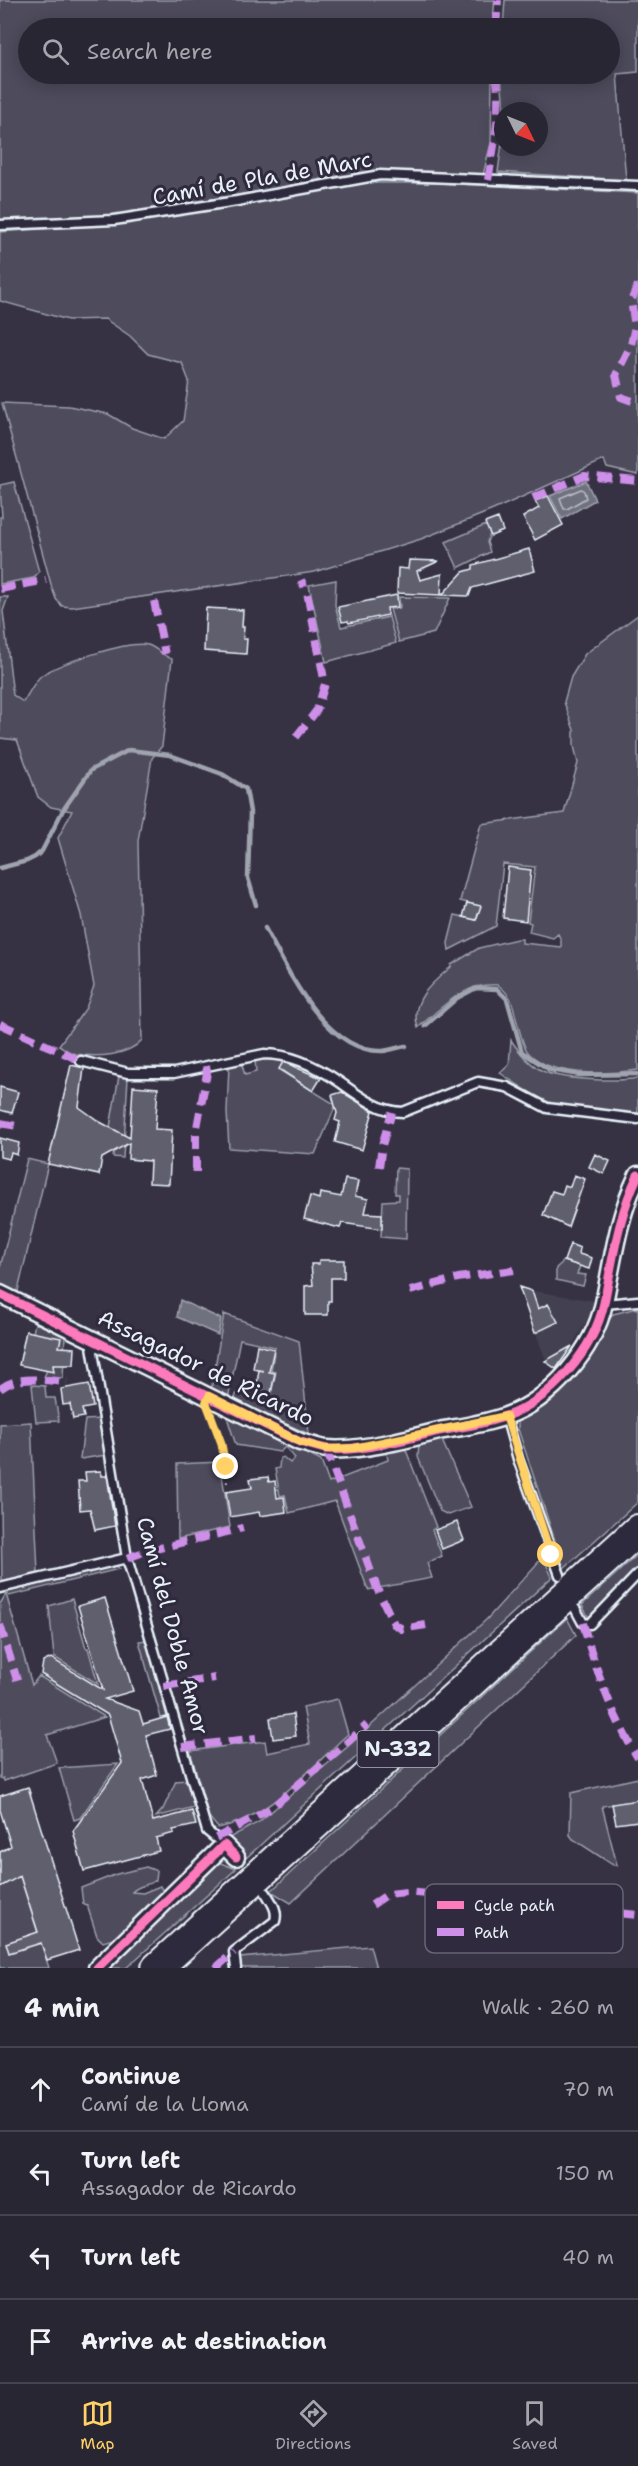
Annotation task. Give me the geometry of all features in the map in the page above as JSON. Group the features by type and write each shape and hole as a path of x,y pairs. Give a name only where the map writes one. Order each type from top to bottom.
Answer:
{"highway":[{"name":"N-332","path":"157,1968 638,1530"}],"street":[{"name":"Assagador de Ricardo","path":"0,1294 300,1442 326,1449 354,1448 506,1416 534,1402 559,1380 580,1354 594,1331 604,1304 615,1243 624,1209 638,1175"},
{"name":"Camí del Doble Amor","path":"97,1968 230,1851"}],"lane":[{"name":"Camí de Pla de Marc","path":"0,225 114,220 380,175 638,186"},
{"path":"81,1061 129,1073 174,1073 264,1054 278,1054 301,1061 339,1082 354,1094 392,1112 403,1112 478,1082 507,1087 547,1108 638,1119"},
{"path":"604,1304 638,1301"},
{"name":"Camí del Doble Amor","path":"91,1337 127,1558 207,1831 230,1851"},
{"path":"506,1416 518,1459 560,1575"},
{"path":"0,1588 127,1558"},
{"path":"576,1610 583,1623 590,1624 638,1574"},
{"path":"236,1968 234,1952 275,1921 277,1915 275,1908 266,1893"}],"path":[{"path":"209,1396 206,1402 221,1442 227,1483"}],"shaded area":[{"path":"0,0 495,0 493,18 18,18 18,84 492,84 491,143 483,175 406,172 337,176 263,191 116,215 0,220"},
{"path":"505,0 638,0 638,72 620,74 620,18 504,18"},
{"path":"502,84 618,84 626,180 498,172 500,156 548,156 548,102 503,102"},
{"path":"364,183 438,183 638,193 638,475 607,468 604,460 493,510 421,539 314,572 72,607 62,606 56,599 52,588 2,403 69,406 108,414 132,428 164,439 183,421 189,381 182,363 148,354 130,336 105,319 68,320 0,301 0,232 121,223 206,211"},
{"path":"14,482 39,572 33,578 0,584 0,517 2,517 0,485"},
{"path":"486,525 490,534 487,542 490,552 458,568 446,542"},
{"path":"336,580 335,605 341,627 389,617 396,643 326,662 309,585"},
{"path":"0,597 8,597 3,611 13,695 23,702 42,675 63,665 111,649 139,644 148,645 172,659 162,746 152,758 138,841 142,1040 121,1053 102,1056 76,1054 59,1045 86,1008 94,986 81,915 58,838 72,811 51,807 38,797 17,740 0,738"},
{"path":"399,597 450,598 434,633 399,642 390,609 400,608"},
{"path":"638,615 638,1070 611,1073 579,1072 549,1066 537,1060 527,1051 514,1007 510,998 498,985 475,988 454,997 418,1028 417,1009 424,993 451,965 479,948 517,939 522,939 522,943 561,947 558,934 553,938 529,932 531,923 528,922 535,867 503,864 496,926 449,950 448,943 455,915 476,920 480,906 460,901 481,824 564,813 578,763 574,746 574,730 564,702 571,677 585,654"},
{"path":"511,1040 530,1062 554,1075 591,1080 638,1078 638,1113 573,1110 553,1104 533,1094 500,1073 509,1065"},
{"path":"270,1057 284,1061 279,1070 336,1105 315,1154 229,1148 227,1112 229,1065 241,1062 245,1075 256,1072 255,1059"},
{"path":"119,1076 128,1078 123,1158 113,1157 116,1131 110,1127"},
{"path":"27,1159 48,1164 17,1295 0,1287 0,1268"},
{"path":"396,1168 407,1169 406,1239 381,1237 383,1201 399,1200 399,1194 395,1194"},
{"path":"564,1261 580,1266 577,1274 586,1275 583,1286 556,1280 556,1268"},
{"path":"519,1287 595,1301 590,1316 557,1370 545,1358"},
{"path":"638,1308 638,1502 564,1568 518,1429 518,1422 550,1400 575,1374 613,1314"},
{"path":"224,1314 299,1341 309,1434 234,1401 237,1392 245,1389 271,1394 276,1372 271,1371 275,1347 240,1339 228,1399 211,1391"},
{"path":"35,1323 65,1335 63,1378 44,1377 51,1361 56,1361 60,1338 33,1333"},
{"path":"32,1385 45,1386 46,1398 55,1398 59,1421 36,1422"},
{"path":"225,1411 321,1461 329,1483 388,1460 386,1448 404,1445 436,1527 432,1530 442,1556 427,1563 432,1578 368,1590 335,1501 289,1513 285,1495 280,1496 275,1469 279,1468 280,1458 283,1457 290,1463 295,1458 285,1447 280,1452 236,1445"},
{"path":"101,1419 106,1455 80,1459 85,1420"},
{"path":"31,1422 38,1573 2,1582 0,1424"},
{"path":"441,1438 471,1507 448,1515 440,1511 418,1457 419,1443"},
{"path":"220,1462 230,1527 178,1539 177,1464"},
{"path":"638,1554 638,1568 589,1618 582,1605"},
{"path":"543,1557 552,1577 244,1860 227,1839 259,1822 352,1743 487,1619"},
{"path":"117,1565 119,1569 9,1596 7,1592"},
{"path":"6,1594 32,1685 39,1676 105,1717 47,1735 57,1763 4,1781 3,1778 0,1779 0,1604"},
{"path":"72,1599 98,1684 54,1657 49,1606"},
{"path":"567,1618 576,1635 291,1903 271,1891"},
{"path":"146,1640 167,1717 161,1718 139,1641"},
{"path":"338,1699 348,1734 272,1803 255,1814 218,1828 209,1817 190,1751 265,1741 267,1753 310,1744 303,1707"},
{"path":"118,1764 80,1818 74,1820 59,1768"},
{"path":"638,1778 638,1800 602,1806 617,1865 613,1865 570,1835 571,1793"},
{"path":"186,1780 194,1807 156,1817 163,1809 176,1781"},
{"path":"0,1852 20,1876 49,1968 0,1968"},
{"path":"218,1862 236,1869 126,1968 104,1968"},
{"path":"146,1867 157,1871 156,1880 132,1892 143,1893 160,1886 164,1894 120,1937 103,1942 97,1936 87,1905 83,1904 81,1888 117,1874"},
{"path":"370,1946 376,1968 241,1968 240,1958"}],"water":[{"path":"586,481 595,500 562,519 550,496"},
{"path":"180,1300 221,1319 218,1335 177,1317"}],"building":[{"path":"548,496 563,525 535,540 523,517 539,508 535,501"},
{"path":"498,518 503,531 491,536 485,523"},
{"path":"529,549 535,571 472,588 469,596 442,595 463,572 473,569 473,565"},
{"path":"409,560 439,561 417,571 420,580 442,574 441,595 397,593 398,568 408,569"},
{"path":"397,595 398,607 387,608 388,615 349,623 348,621 342,622 338,607"},
{"path":"206,608 243,610 242,627 244,627 243,639 247,639 246,654 204,651"},
{"path":"508,867 531,870 526,921 503,918"},
{"path":"467,903 481,906 476,920 463,917"},
{"path":"283,1062 321,1078 313,1091 279,1069"},
{"path":"71,1065 84,1068 79,1107 100,1122 130,1138 133,1086 158,1088 155,1129 172,1130 169,1184 149,1183 150,1161 128,1159 129,1143 102,1158 99,1175 48,1164"},
{"path":"0,1087 18,1092 12,1113 0,1110"},
{"path":"342,1092 373,1111 362,1150 335,1142 340,1122 335,1120 337,1113 332,1095"},
{"path":"0,1138 19,1143 17,1155 11,1153 9,1159 0,1157"},
{"path":"595,1154 610,1161 604,1174 589,1167"},
{"path":"574,1175 585,1179 568,1227 543,1215 552,1191 562,1194 565,1185 570,1187"},
{"path":"345,1179 358,1181 355,1196 368,1199 365,1213 382,1214 382,1229 342,1223 340,1228 304,1219 310,1196 319,1199 320,1193 341,1197"},
{"path":"570,1244 580,1248 579,1254 592,1258 589,1269 564,1261"},
{"path":"319,1260 344,1260 344,1278 331,1278 331,1301 328,1301 328,1315 305,1315 305,1286 313,1285 311,1264 319,1264"},
{"path":"519,1287 532,1291 538,1309 548,1304 558,1322 535,1333"},
{"path":"26,1331 61,1338 59,1347 75,1348 74,1365 53,1365 54,1372 19,1365"},
{"path":"257,1345 274,1349 269,1372 275,1373 271,1393 256,1390 259,1370 253,1369"},
{"path":"572,1346 556,1369 545,1361"},
{"path":"89,1384 93,1407 82,1409 84,1417 73,1419 70,1404 63,1405 61,1389"},
{"path":"101,1471 102,1476 107,1476 115,1526 95,1530 90,1509 80,1510 78,1481 86,1481 85,1472"},
{"path":"268,1477 269,1482 275,1481 277,1498 284,1497 286,1512 260,1516 259,1512 230,1517 226,1492 252,1488 250,1479"},
{"path":"457,1522 464,1540 442,1549 435,1530"},
{"path":"105,1598 133,1691 105,1699 139,1711 143,1724 167,1717 170,1729 146,1735 157,1775 142,1780 153,1821 192,1811 196,1825 173,1830 174,1833 156,1838 159,1851 84,1871 73,1831 122,1763 108,1715 41,1674 43,1662 51,1658 103,1690 78,1606"},
{"path":"293,1714 296,1736 273,1739 270,1718"},
{"path":"28,1787 79,1950 47,1960 41,1943 9,1953 6,1943 38,1932 20,1876 0,1887 0,1852 11,1846 0,1810 0,1796"},
{"path":"638,1800 638,1821 616,1824 612,1804"}],"waterway":[{"path":"0,868 27,861 42,851 63,810 91,770 129,750 170,755 222,774 246,789 250,812 248,878 256,905"},
{"path":"265,928 297,986 311,1006 343,1039 362,1048 383,1051 406,1046"},
{"path":"425,1026 457,998 476,988 497,989 507,999 522,1052 550,1070 580,1075 638,1074"}],"marked path":[{"path":"497,18 498,0"},
{"path":"488,180 498,114 498,84"},
{"path":"638,285 631,301 635,326 631,345 616,375 621,397 638,403"},
{"path":"533,498 584,476 638,481"},
{"path":"0,589 46,580"},
{"path":"296,737 317,710 325,684 307,592 301,580"},
{"path":"154,601 165,654"},
{"path":"0,1024 81,1061"},
{"path":"196,1172 196,1133 207,1073 206,1065"},
{"path":"379,1167 382,1145 392,1112"},
{"path":"0,1123 22,1127"},
{"path":"410,1291 458,1278 514,1270"},
{"path":"0,1389 7,1384 23,1380 67,1382"},
{"path":"326,1449 377,1588 394,1624 402,1629 426,1625"},
{"path":"127,1558 243,1528"},
{"path":"583,1623 606,1693 638,1758"},
{"path":"0,1625 17,1680"},
{"path":"164,1686 215,1678"},
{"path":"216,1838 270,1809 367,1725"},
{"path":"182,1747 256,1738"},
{"path":"372,1905 388,1894 407,1892 425,1894"},
{"path":"623,1914 638,1915"},
{"path":"216,1968 234,1952"}],"cycle path":[{"path":"0,1294 300,1442 339,1449 383,1444 506,1416 523,1408 554,1386 580,1355 599,1321 621,1222 638,1175"},
{"path":"97,1968 224,1845 236,1857"}],"route":[{"path":"226,1467 221,1442 206,1402 209,1396 300,1442 326,1449 354,1448 506,1416 518,1459 551,1555"}]}
